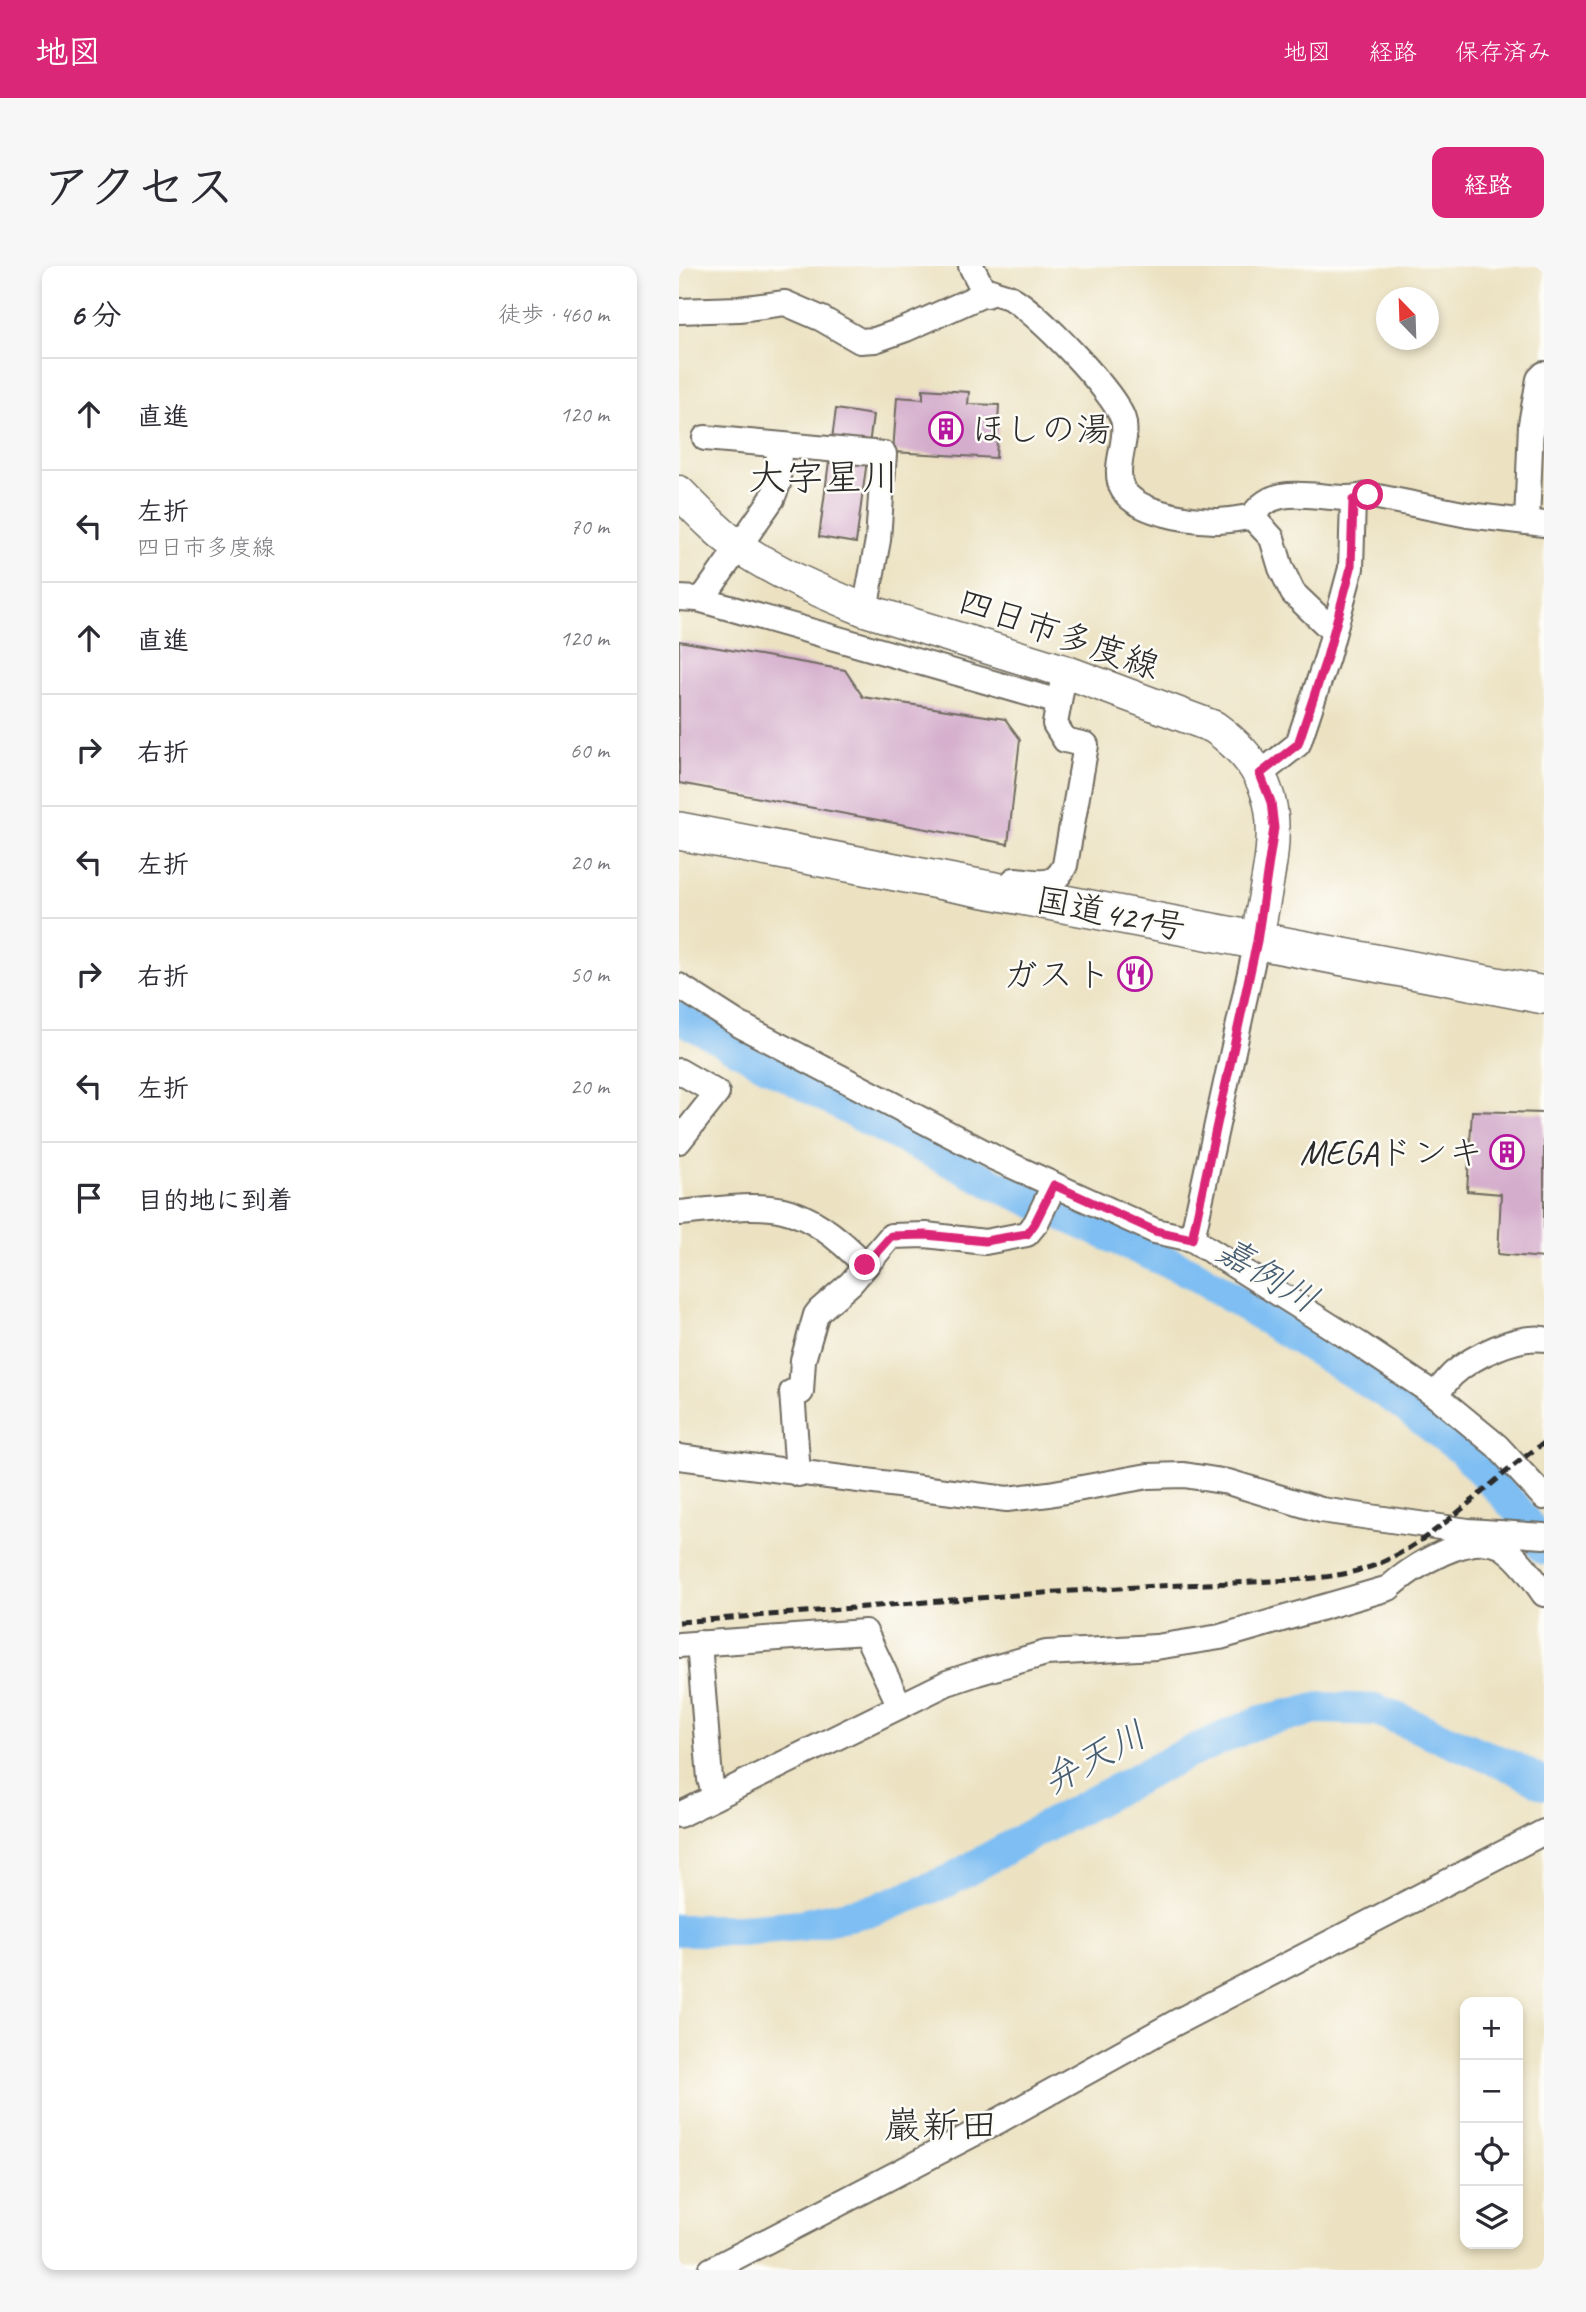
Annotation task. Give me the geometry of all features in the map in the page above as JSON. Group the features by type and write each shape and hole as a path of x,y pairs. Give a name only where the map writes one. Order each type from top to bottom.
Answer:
{"highway":[{"name":"国道421号","path":"679,831 1544,995"}],"main road":[{"name":"四日市多度線","path":"679,492 738,546 783,573 866,610 1064,671 1214,727 1240,748 1260,774 1271,802 1274,828 1257,941"}],"street":[{"path":"971,266 986,295"},
{"path":"679,311 739,309 785,303 822,319 860,341 875,340 907,329 991,291 1012,299 1046,328 1105,389 1123,420 1125,431 1119,457 1120,482 1134,500 1159,513 1216,521 1252,517"},
{"path":"1252,517 1280,494 1353,500 1368,495 1447,511 1535,523 1531,424 1539,379 1544,374"},
{"path":"705,438 884,454 878,540 866,610"},
{"path":"688,598 705,594 772,499 778,484 779,445"},
{"path":"1260,774 1298,744 1327,657 1351,568 1353,500"},
{"path":"1252,517 1272,538 1284,576 1293,593 1333,631"},
{"path":"688,598 1059,702"},
{"path":"979,888 986,877 1049,882 1056,880 1065,865 1086,745 1065,740 1055,724 1064,671"},
{"path":"1192,1239 1257,941"},
{"path":"679,986 740,1025 1052,1188 1155,1231 1192,1239 1359,1344 1434,1395 1497,1446 1544,1497"},
{"path":"679,1071 717,1093 679,1141"},
{"path":"798,1474 792,1392 801,1392 803,1360 812,1327 820,1310 851,1283 891,1236 926,1235 985,1241 1027,1234 1052,1188"},
{"path":"679,1213 739,1208 785,1210 814,1223 852,1251 865,1265"},
{"path":"1434,1395 1455,1373 1483,1355 1510,1342 1534,1337 1544,1339"},
{"path":"679,1457 1007,1499 1148,1476 1184,1475 1229,1482 1321,1510 1492,1539 1515,1557 1544,1594"},
{"path":"679,1815 947,1683 1046,1653 1156,1647 1220,1637 1389,1588 1401,1576 1438,1554 1492,1539 1518,1535 1544,1536"},
{"path":"715,1797 689,1644 865,1632 900,1706"},
{"path":"711,2270 1543,1833"}],"building":[{"name":"ほしの湯","path":"923,389 969,392 968,404 999,405 996,458 893,452 897,397 923,399"},
{"path":"836,409 873,415 856,543 819,537"},
{"path":"679,641 845,670 863,697 1005,719 1020,739 1008,844 679,783"},
{"name":"MEGAドンキ","path":"1472,1111 1544,1113 1544,1258 1498,1254 1501,1194 1467,1191"}],"waterway":[{"name":"嘉例川","path":"679,1017 868,1120 999,1186 1194,1274 1398,1401 1462,1450 1516,1508 1544,1549"},
{"name":"弁天川","path":"679,1930 740,1930 801,1925 877,1909 948,1881 1179,1757 1261,1721 1321,1708 1377,1710 1517,1769 1544,1784"}],"railway":[{"path":"679,1622 1119,1588 1301,1579 1345,1574 1387,1560 1429,1535 1544,1443"}],"place":[{"name":"ほしの湯","path":"946,429"},
{"name":"ガスト","path":"1135,974"},
{"name":"MEGAドンキ","path":"1507,1152"}],"district":[{"name":"大字星川","path":"824,477"},
{"name":"巖新田","path":"941,2125"}],"route":[{"path":"865,1265 891,1236 926,1235 985,1241 1027,1234 1054,1185 1155,1231 1192,1239 1257,941 1274,828 1271,802 1260,774 1298,744 1327,657 1351,568 1353,500 1368,495"}]}
